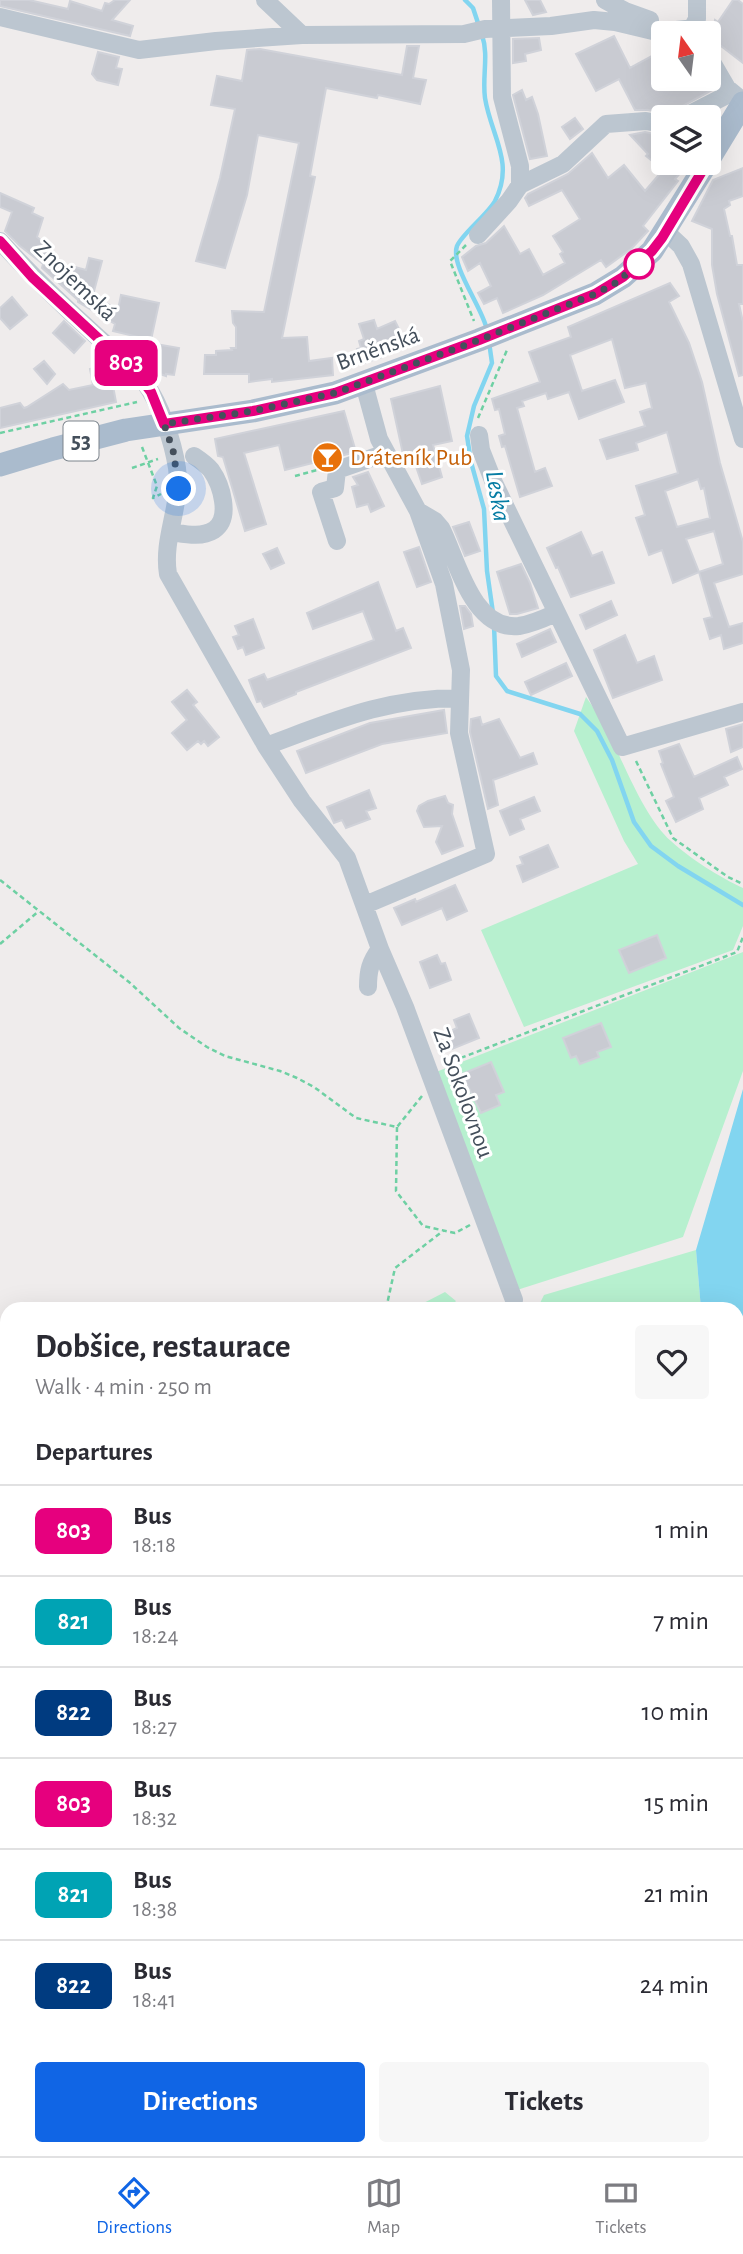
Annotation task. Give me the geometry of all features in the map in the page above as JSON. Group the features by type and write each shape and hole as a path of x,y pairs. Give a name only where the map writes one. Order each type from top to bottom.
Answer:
{"main road":[{"name":"Brněnská","path":"721,137 740,103"},
{"name":"Brněnská","path":"0,465 100,436 286,405 364,384 595,294 614,284 646,258 666,232 700,175"}],"street":[{"path":"265,0 302,35"},
{"path":"501,0 487,29 520,166 520,185"},
{"path":"605,0 625,12 653,21"},
{"path":"696,21 697,0"},
{"path":"0,17 139,50 302,35 464,34 487,29 551,26 594,20 651,31"},
{"path":"721,79 740,103 721,108"},
{"path":"472,240 509,201 520,185 564,164 606,124 651,122"},
{"path":"666,232 681,246 691,264 743,439"},
{"name":"Znojemská","path":"0,241 32,277 134,371 151,392 164,424"},
{"path":"364,384 377,431 418,511 444,584 460,660 459,733 486,854 365,905"},
{"name":"Za Sokolovnou","path":"164,424 174,454 179,489 166,558 170,578 266,746 302,801 347,858 514,1300"},
{"path":"479,435 481,450 494,483 622,747 743,712"},
{"path":"337,541 321,492 335,488 337,470 386,453"},
{"path":"171,532 194,535 211,532 216,529 222,516 222,497 215,476 206,464 194,456"},
{"path":"418,511 441,528 472,598 496,620 522,625 556,613"},
{"path":"266,746 368,709 412,700 460,698"},
{"path":"368,987 372,960 380,949"}],"path":[{"path":"472,240 450,261 474,319 472,328 490,336 512,338 478,417 479,435"},
{"path":"0,433 138,402"},
{"path":"139,441 157,486 153,498 179,489"},
{"path":"132,468 174,454"},
{"path":"295,476 330,467 337,470"},
{"path":"629,746 674,838 728,877 743,884"},
{"path":"0,880 129,982 179,1028 206,1047 225,1056 298,1078 356,1118 397,1127"},
{"path":"0,944 39,911"},
{"path":"483,1218 455,1233 423,1226 396,1191 397,1127 431,1079 737,952 743,937"},
{"path":"388,1302 396,1268 443,1231"}],"green space":[{"path":"586,697 607,729 635,788 661,831 696,861 743,888 743,926 733,950 524,1027 481,930 638,864 624,841 574,731"},
{"path":"743,952 743,1071 683,1237 517,1290 436,1072"},
{"path":"696,1250 700,1302 540,1302 544,1295"},
{"path":"445,1292 456,1301 455,1302 426,1302"}],"water":[{"path":"743,1089 743,1302 700,1302 696,1250"}],"building":[{"path":"0,0 29,0 68,9 70,1 102,11 105,3 130,0 112,20 133,26 130,36 0,6"},
{"path":"525,0 540,0 546,12 533,15"},
{"path":"733,0 743,4 743,63 721,46 721,21 719,21"},
{"path":"614,36 630,68 651,57 651,91 710,91 685,105 651,105 651,111 635,110 619,79 596,91 576,54"},
{"path":"539,38 541,50 525,54 526,61 513,63 513,39"},
{"path":"407,46 419,46 413,78 426,80 420,104 326,88 310,176 315,177 282,338 307,337 309,361 332,358 333,375 249,382 249,374 204,374 205,355 216,355 216,351 236,348 236,327 232,311 264,312 299,143 258,135 247,195 225,268 196,261 220,178 235,109 211,105 217,76 242,81 247,50 260,49 402,75"},
{"path":"98,52 119,57 116,68 122,69 118,85 97,80 92,74"},
{"path":"522,90 526,100 532,97 547,156 530,159 513,95"},
{"path":"575,118 583,129 570,139 562,127"},
{"path":"651,133 651,160 646,156 648,154 630,135"},
{"path":"592,153 608,178 624,165 645,191 659,175 678,175 675,179 678,181 643,226 648,231 631,249 606,267 601,260 543,295 503,313 497,298 484,304 478,293 491,286 480,263 468,271 462,257 476,246 486,243 504,226 520,254 529,249 543,275 565,263 560,254 563,252 553,236 580,219 562,190 529,206 525,198 528,194 568,174"},
{"path":"743,168 743,196 729,201 730,205 724,209 737,265 743,265 743,304 739,304 743,322 743,375 739,376 717,294 712,265 712,229 692,221 713,180"},
{"path":"0,193 34,208 32,213 43,218 37,237 48,246 46,251 68,270 66,273 72,278 75,267 86,270 89,258 102,261 93,295 118,310 121,295 159,303 151,340 113,331 115,324 78,302 42,268 43,264 5,231 12,212 0,207"},
{"path":"670,283 679,296 669,302 689,343 702,382 720,463 743,542 743,574 714,583 729,627 743,623 743,643 724,649 721,635 710,639 704,619 712,617 699,572 673,583 662,550 649,555 636,518 645,515 636,486 678,473 667,432 636,443 638,450 607,459 600,440 645,426 640,412 652,408 646,383 625,388 612,339 570,355 582,391 615,380 624,402 579,419 569,392 548,399 546,393 522,401 524,406 517,408 535,472 545,468 552,486 520,497 505,446 502,447 499,436 505,434 499,409 495,410 492,399 540,382 529,352 571,337 568,327","holes":["698,479 701,489 704,488 710,518 677,527 665,491","714,531 723,564 699,572 686,539"]},
{"path":"12,297 27,315 10,329 0,318 0,308"},
{"path":"374,320 377,329 395,321 403,337 382,346 385,356 361,364 357,349 361,348 359,341 364,339 359,324"},
{"path":"64,321 85,341 74,353 53,333"},
{"path":"150,343 179,348 174,375 166,376 151,371 153,362 146,360"},
{"path":"44,361 55,374 47,384 34,369"},
{"path":"106,365 110,370 116,402 0,428 0,408 20,403 24,408 27,407 63,384 69,390 93,385 90,369"},
{"path":"440,386 452,441 433,445 442,477 422,484 411,452 403,454 391,399"},
{"path":"344,411 356,452 285,470 279,445 244,453 266,524 245,531 223,457 218,456 215,439"},
{"path":"368,472 384,506 371,512 368,504 357,507 352,487 358,485 353,477"},
{"path":"469,522 480,551 465,556 453,527"},
{"path":"581,532 592,556 602,552 614,583 571,597 547,548"},
{"path":"419,547 431,582 417,587 404,552"},
{"path":"277,548 284,563 271,569 263,554"},
{"path":"521,564 538,608 510,614 497,572"},
{"path":"378,582 396,631 403,628 411,648 264,707 261,701 257,702 249,680 264,674 267,680 374,640 363,611 313,629 307,613"},
{"path":"611,601 617,615 586,629 580,615"},
{"path":"460,606 465,606 471,614 473,626 464,629"},
{"path":"253,619 264,648 246,655 243,647 238,649 233,637 239,635 235,626"},
{"path":"550,629 556,642 522,657 517,644"},
{"path":"625,635 637,663 654,656 662,680 613,698 594,650"},
{"path":"566,663 572,676 531,695 525,682"},
{"path":"187,690 197,702 193,705 219,737 208,746 204,741 201,744 198,741 187,750 172,733 187,720 172,702"},
{"path":"444,710 447,733 382,744 306,773 297,751 370,723"},
{"path":"480,717 482,725 499,719 520,758 533,753 537,764 493,780 498,805 488,809 470,732 471,719"},
{"path":"743,724 743,747 731,752 726,729"},
{"path":"679,744 694,777 737,757 742,769 724,777 728,785 699,798 703,809 676,822 666,801 674,797 661,764 663,763 659,751"},
{"path":"369,790 376,808 366,811 370,819 346,828 342,820 334,823 327,807"},
{"path":"445,796 448,803 453,805 452,814 463,846 442,854 436,842 442,826 424,827 417,811 419,806 428,801"},
{"path":"534,797 540,811 520,819 524,829 510,835 500,811"},
{"path":"548,845 558,867 523,882 517,866 523,864 520,857"},
{"path":"455,885 467,911 447,920 442,908 402,925 394,908 415,899 416,902"},
{"path":"657,935 666,958 629,973 619,950"},
{"path":"437,955 441,964 445,963 451,980 430,988 420,962"},
{"path":"469,1014 479,1038 452,1049 445,1043 446,1033 457,1028 454,1020"},
{"path":"601,1023 611,1047 597,1052 599,1057 580,1064 576,1056 571,1058 563,1038"},
{"path":"491,1062 504,1092 496,1095 500,1105 481,1113 462,1074"}],"waterway":[{"name":"Leska","path":"465,0 473,8 479,26"},
{"name":"Leska","path":"482,35 485,50 485,98 500,149 503,174 495,201 460,241 456,254 462,276 487,330"},
{"name":"Leska","path":"489,342 492,363 474,406 467,436 484,509 487,571 493,613"},
{"name":"Leska","path":"494,625 496,676 507,691 580,714 597,731 612,760 634,822 651,846 678,866 743,905"}],"bus line":[{"name":"803","path":"0,241 32,277 139,376 151,392 164,424 253,411 335,393 595,294 614,284 652,251 700,175"}],"place":[{"name":"Dráteník Pub","path":"327,458"}],"route":[{"path":"179,489 177,466 164,424 286,405 364,384 595,294 614,284 639,264"}]}
